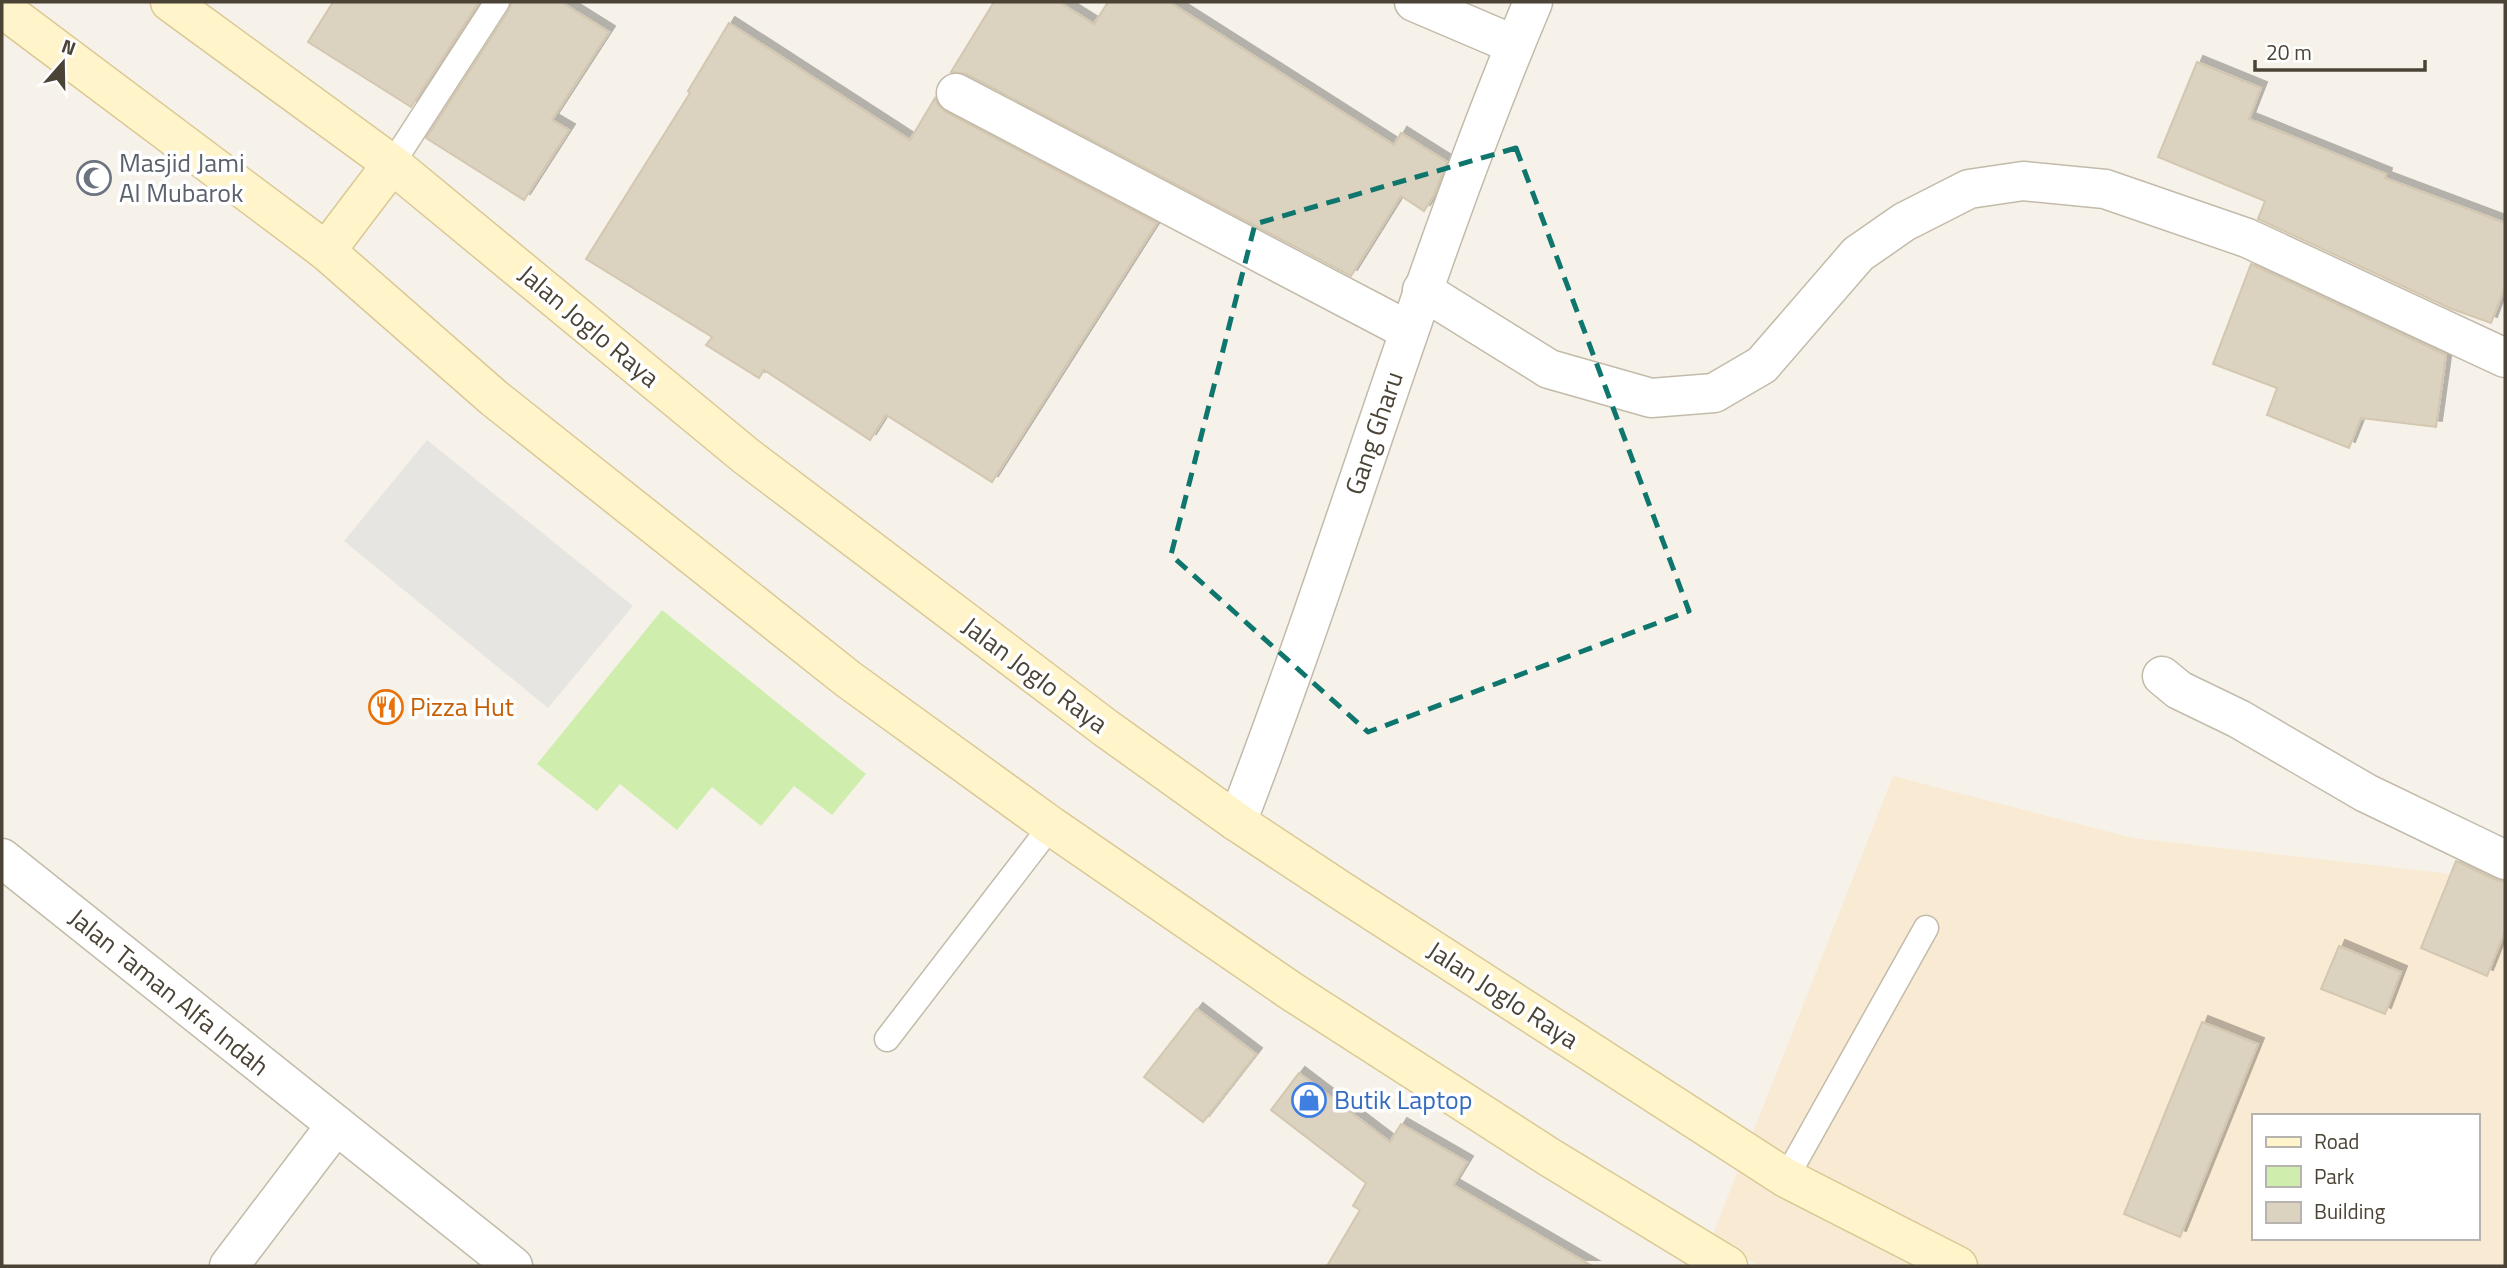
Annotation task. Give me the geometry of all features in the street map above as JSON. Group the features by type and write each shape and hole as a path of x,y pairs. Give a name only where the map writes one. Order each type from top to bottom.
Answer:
{"main road":[{"name":"Jalan Joglo Raya","path":"170,2 392,164 746,456 1107,730 1237,822 1786,1178 1958,1266"},
{"path":"2,8 326,251 494,398 661,533 849,679 1051,826 1291,991 1549,1157 1728,1266"},
{"path":"326,251 392,164"}],"street":[{"path":"1414,2 1515,45"},
{"name":"Gang Gharu","path":"1237,822 1270,738 1422,290 1533,2"},
{"path":"956,93 1409,331"},
{"path":"1422,290 1549,369 1651,398 1714,393 1762,365 1858,254 1904,222 1969,188 2022,181 2105,189 2248,238 2505,358"},
{"path":"2162,676 2179,691 2239,719 2366,793 2505,860"},
{"name":"Jalan Taman Alfa Indah","path":"2,858 513,1266"},
{"path":"229,1266 336,1125"}],"lane":[{"path":"392,164 498,2"},
{"path":"887,1039 1051,826"},
{"path":"1786,1178 1926,928"}],"highlighted area":[{"path":"1516,148 1689,611 1368,732 1171,555 1255,224"}],"shaded area":[{"path":"427,440 633,606 548,708 344,541"},
{"path":"1893,776 2133,838 2505,880 2505,1266 1759,1266 1712,1237"}],"green space":[{"path":"662,610 866,774 832,815 794,786 761,826 712,787 677,830 620,784 597,811 537,764"}],"building":[{"path":"333,2 479,2 411,107 308,42"},
{"path":"512,2 561,2 609,32 552,120 569,130 524,200 426,138"},
{"path":"994,2 1059,2 1094,24 1108,2 1169,2 1394,145 1401,133 1447,162 1434,195 1424,211 1401,196 1351,276 966,74 951,72"},
{"path":"729,23 910,140 935,98 946,112 1157,223 992,482 886,415 870,440 764,370 759,378 706,345 712,337 586,259 690,93 688,91"},
{"path":"2197,62 2261,88 2249,119 2386,174 2385,178 2505,223 2505,286 2491,323 2452,309 2258,219 2265,201 2158,157"},
{"path":"2251,264 2446,355 2436,427 2361,418 2349,448 2267,415 2277,388 2213,364"},
{"path":"2456,861 2505,882 2505,931 2487,976 2421,948"},
{"path":"2339,946 2401,972 2385,1014 2321,989"},
{"path":"1197,1009 1256,1054 1203,1122 1144,1077"},
{"path":"2202,1022 2258,1044 2180,1237 2124,1214"},
{"path":"1299,1073 1390,1142 1401,1124 1467,1162 1453,1185 1592,1266 1327,1266 1360,1210 1353,1206 1366,1183 1271,1110"}],"place":[{"name":"Masjid Jami Al Mubarok","path":"94,178"},
{"name":"Pizza Hut","path":"386,707"},
{"name":"Butik Laptop","path":"1309,1100"}]}
